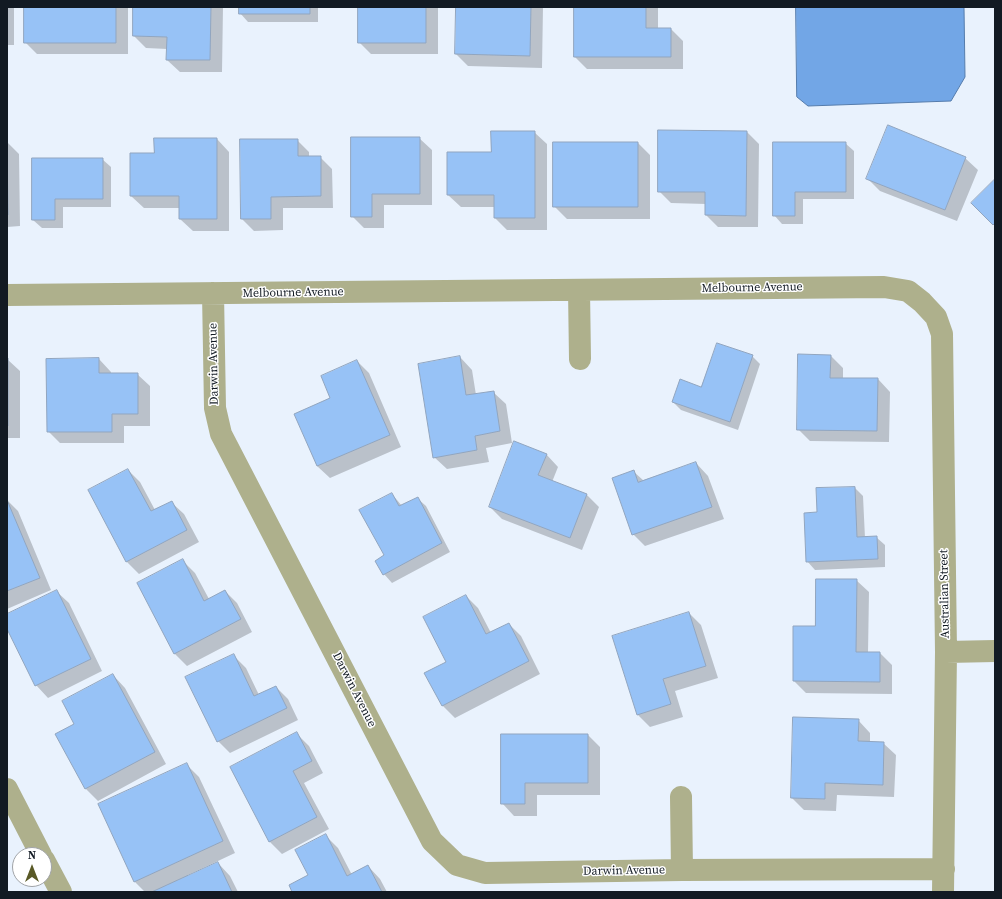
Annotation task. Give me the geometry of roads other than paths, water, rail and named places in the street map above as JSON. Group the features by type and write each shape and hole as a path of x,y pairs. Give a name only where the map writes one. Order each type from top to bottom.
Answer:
{"street":[{"name":"Melbourne Avenue","path":"7,295 884,287 908,291 922,302"},
{"path":"579,290 580,359"},
{"name":"Darwin Avenue","path":"213,293 215,408 222,434 432,841 457,865 486,873 682,870 944,869"},
{"name":"Australian Street","path":"922,302 936,317 942,334 946,652 944,892"},
{"path":"946,652 995,651"},
{"path":"7,789 37,847"},
{"name":"Darwin Avenue","path":"681,797 682,870"},
{"path":"52,875 61,892"}],"water":[{"path":"796,7 964,7 965,77 951,101 808,106 797,97"}]}
